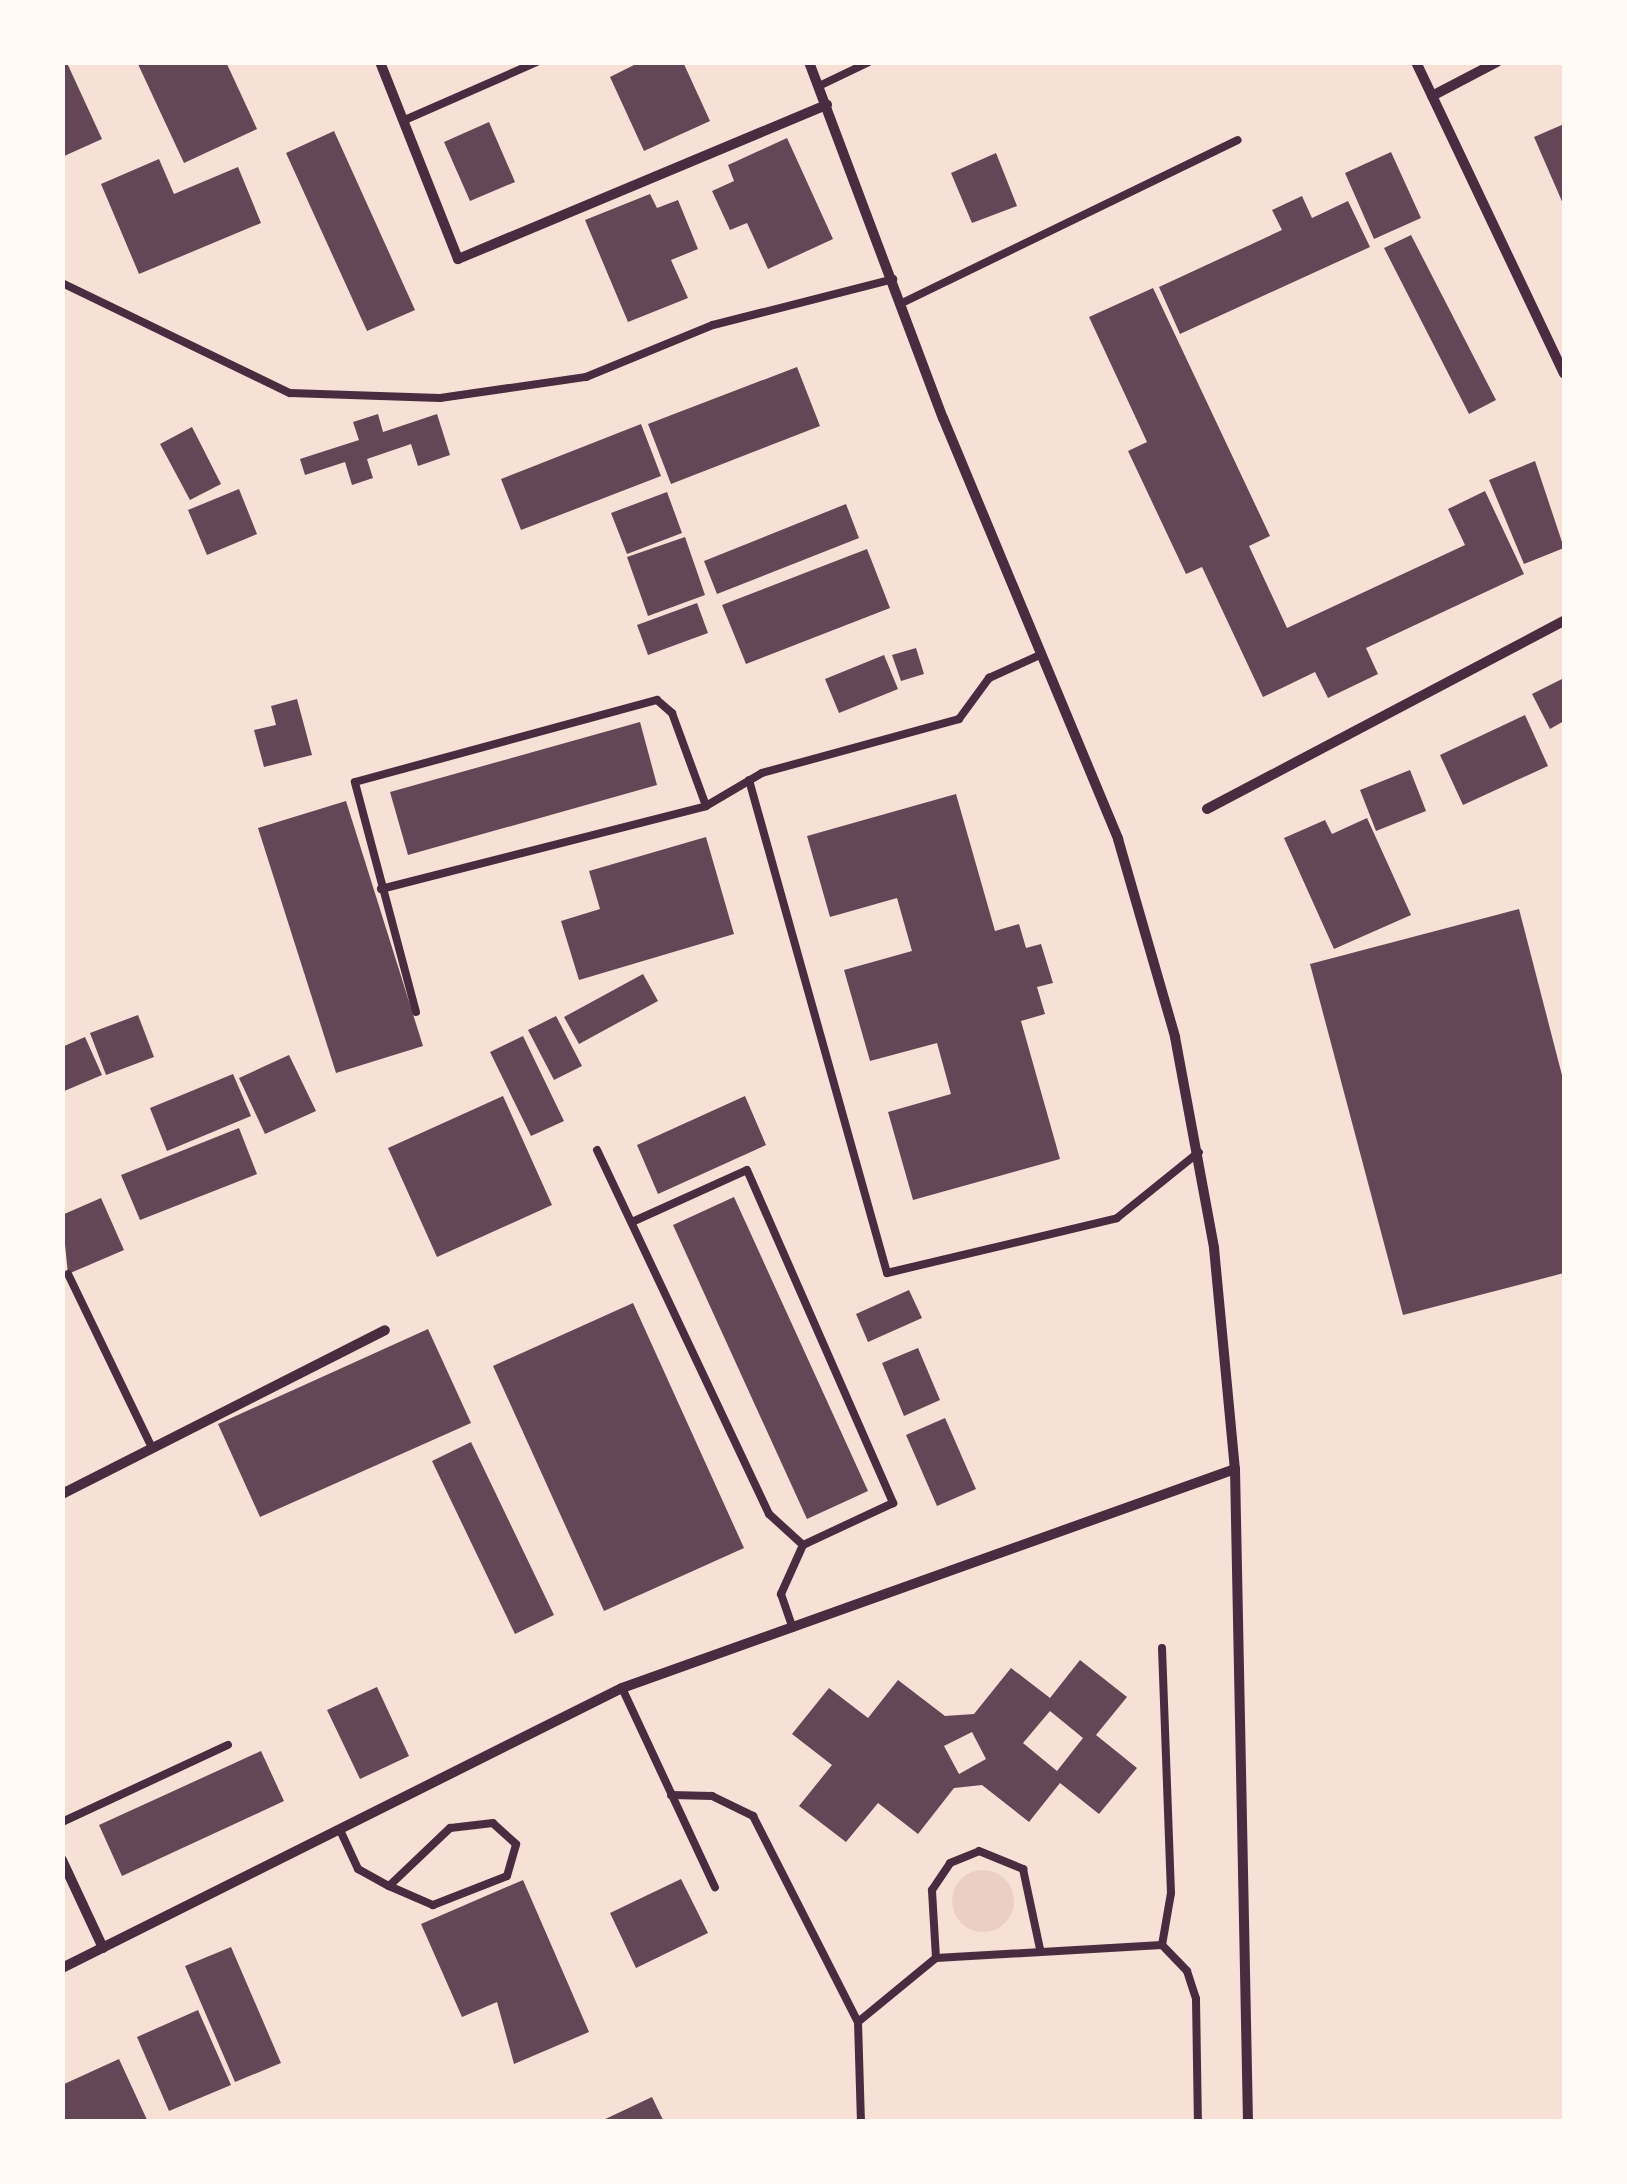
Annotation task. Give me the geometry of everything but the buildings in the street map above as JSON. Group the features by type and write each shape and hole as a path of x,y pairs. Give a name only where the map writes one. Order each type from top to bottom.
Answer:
{"street":[{"path":"380,62 406,119 458,259 827,105"},
{"path":"809,62 1040,655 1118,839 1200,1152 1235,1470 1248,2122"},
{"path":"1416,62 1564,374"},
{"path":"1432,96 1497,62"},
{"path":"1208,808 1564,621"},
{"path":"62,1494 385,1330"},
{"path":"62,1968 622,1688 1235,1470"},
{"path":"62,1860 103,1948"}],"lane":[{"path":"406,119 537,62"},
{"path":"820,86 870,62"},
{"path":"902,303 1237,140"},
{"path":"62,283 290,393 440,398 586,376 713,325 893,279"},
{"path":"381,889 706,806 748,780 959,719 989,678 1040,655"},
{"path":"416,1012 355,782 658,700 672,714 706,806"},
{"path":"748,780 887,1273 1117,1218 1200,1152"},
{"path":"598,1150 769,1514 802,1545"},
{"path":"632,1222 747,1170 893,1503 802,1545 782,1594 793,1628"},
{"path":"68,1274 152,1448"},
{"path":"1162,1648 1171,1892 1162,1945"},
{"path":"622,1688 715,1887"},
{"path":"62,1822 228,1745"},
{"path":"672,1795 712,1796 753,1816 858,2022 861,2122"},
{"path":"340,1830 358,1869 388,1886 451,1904 507,1876 516,1844 494,1823 450,1828 388,1886"},
{"path":"936,1958 932,1890 950,1863 979,1851 1022,1868 1040,1949"},
{"path":"858,2022 936,1958 1040,1949 1162,1945 1187,1970 1196,1999 1198,2122"}],"shaded area":[{"path":"983,1870 1005,1879 1014,1901 1005,1923 983,1932 961,1923 952,1901 961,1879"}]}
